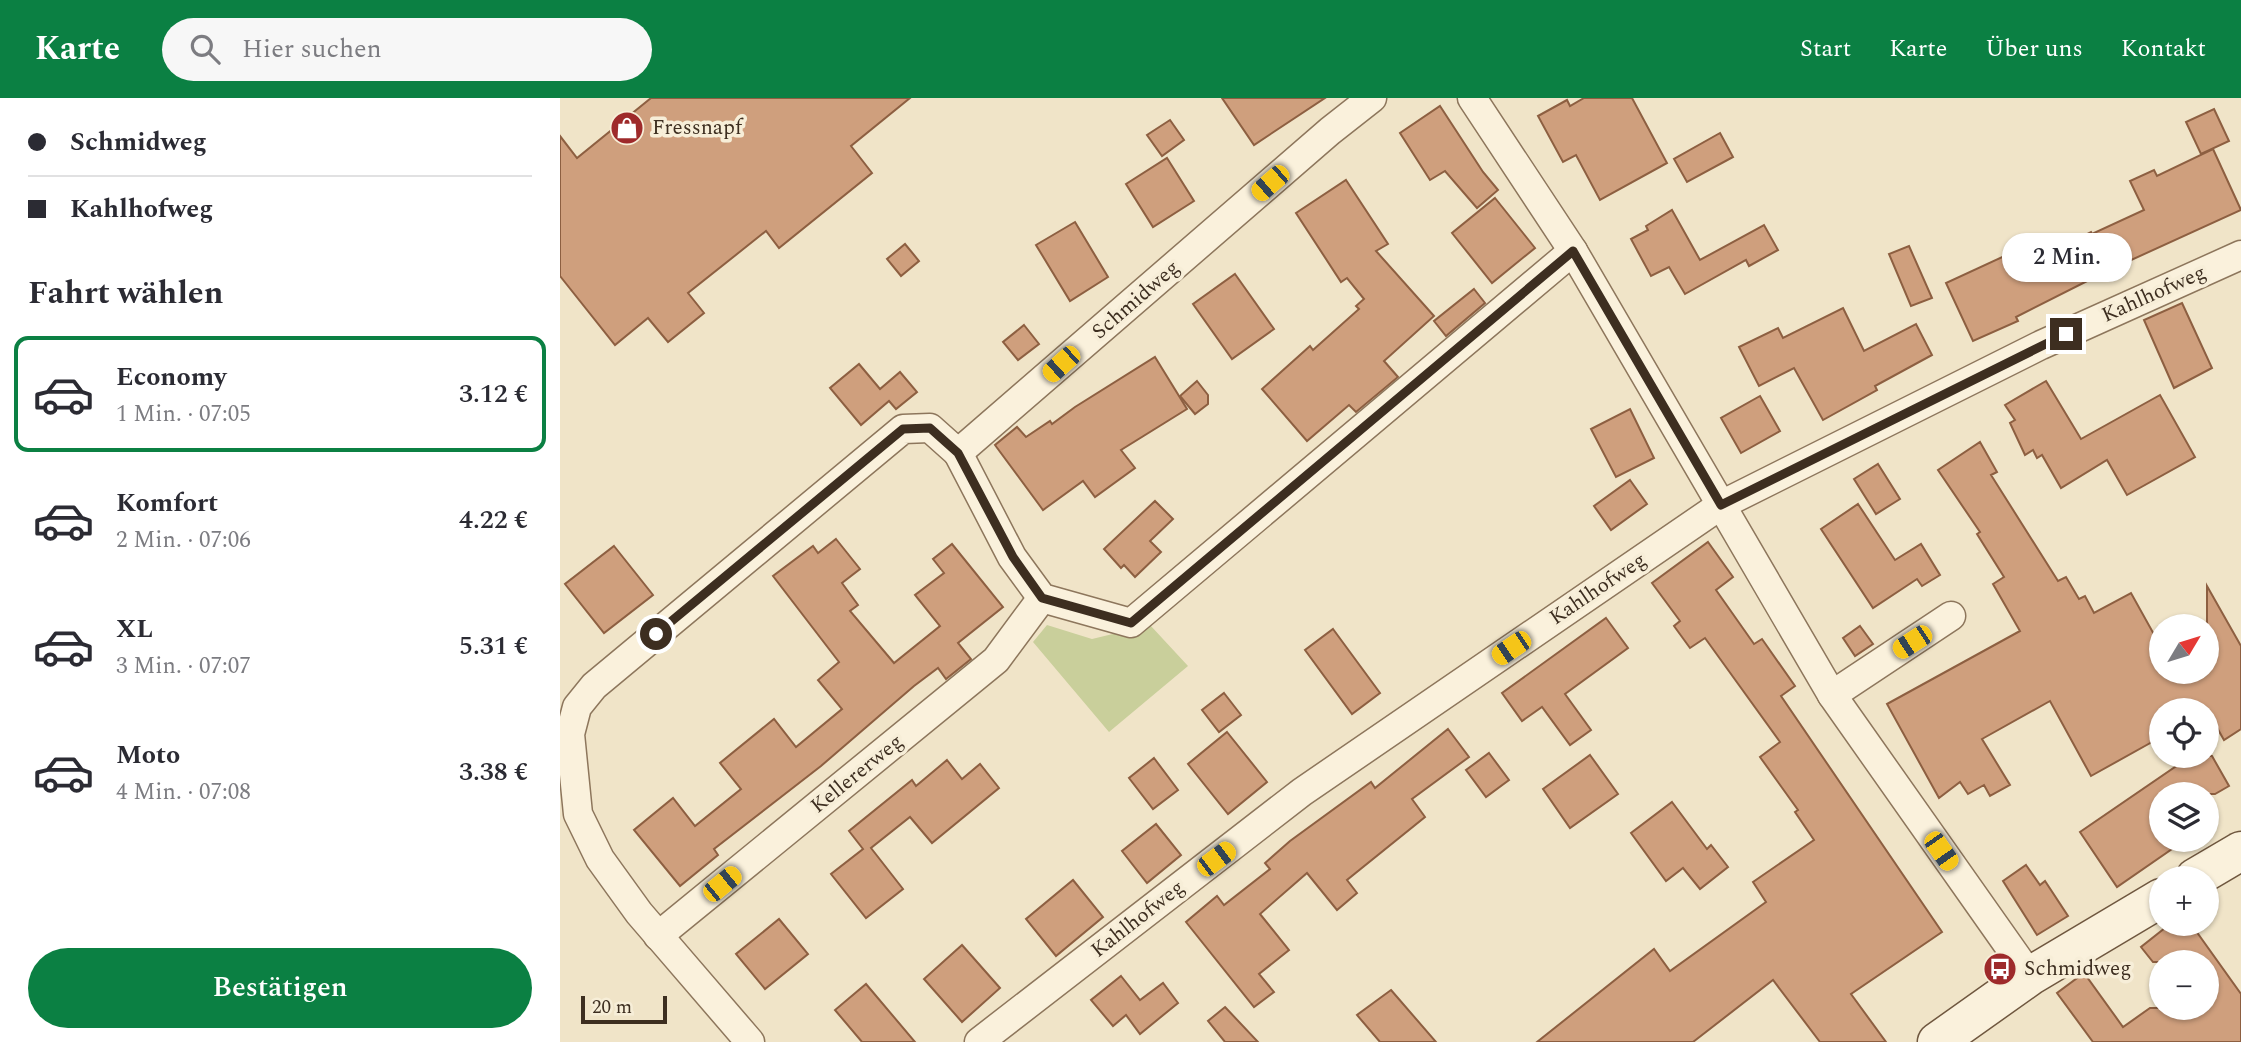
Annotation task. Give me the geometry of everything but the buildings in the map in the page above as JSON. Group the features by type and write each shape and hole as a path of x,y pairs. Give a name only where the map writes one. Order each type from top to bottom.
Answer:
{"main road":[{"path":"2215,866 2241,851"},
{"path":"1937,1042 2030,976 2149,905"}],"street":[{"name":"Schmidweg","path":"958,453 1371,98"},
{"path":"1472,98 1573,251 1832,695 2030,976"},
{"path":"750,1042 639,913 600,859 578,814 570,734 577,707 594,686 903,429 930,428 958,453 1013,557 1042,598 1131,623 1573,251"},
{"name":"Kahlhofweg","path":"979,1042 1303,792 1721,505 2041,345 2241,255"},
{"name":"Kellererweg","path":"659,936 996,660 1042,598"},
{"path":"1832,695 1951,616"}],"green space":[{"path":"1047,625 1092,639 1150,625 1188,666 1109,732 1033,642"}],"place":[{"name":"Fressnapf","path":"627,128"},
{"name":"Schmidweg","path":"2000,969"}],"route":[{"path":"656,634 903,429 930,428 958,453 1013,557 1042,598 1131,623 1573,251 1721,505 2066,334"}]}
